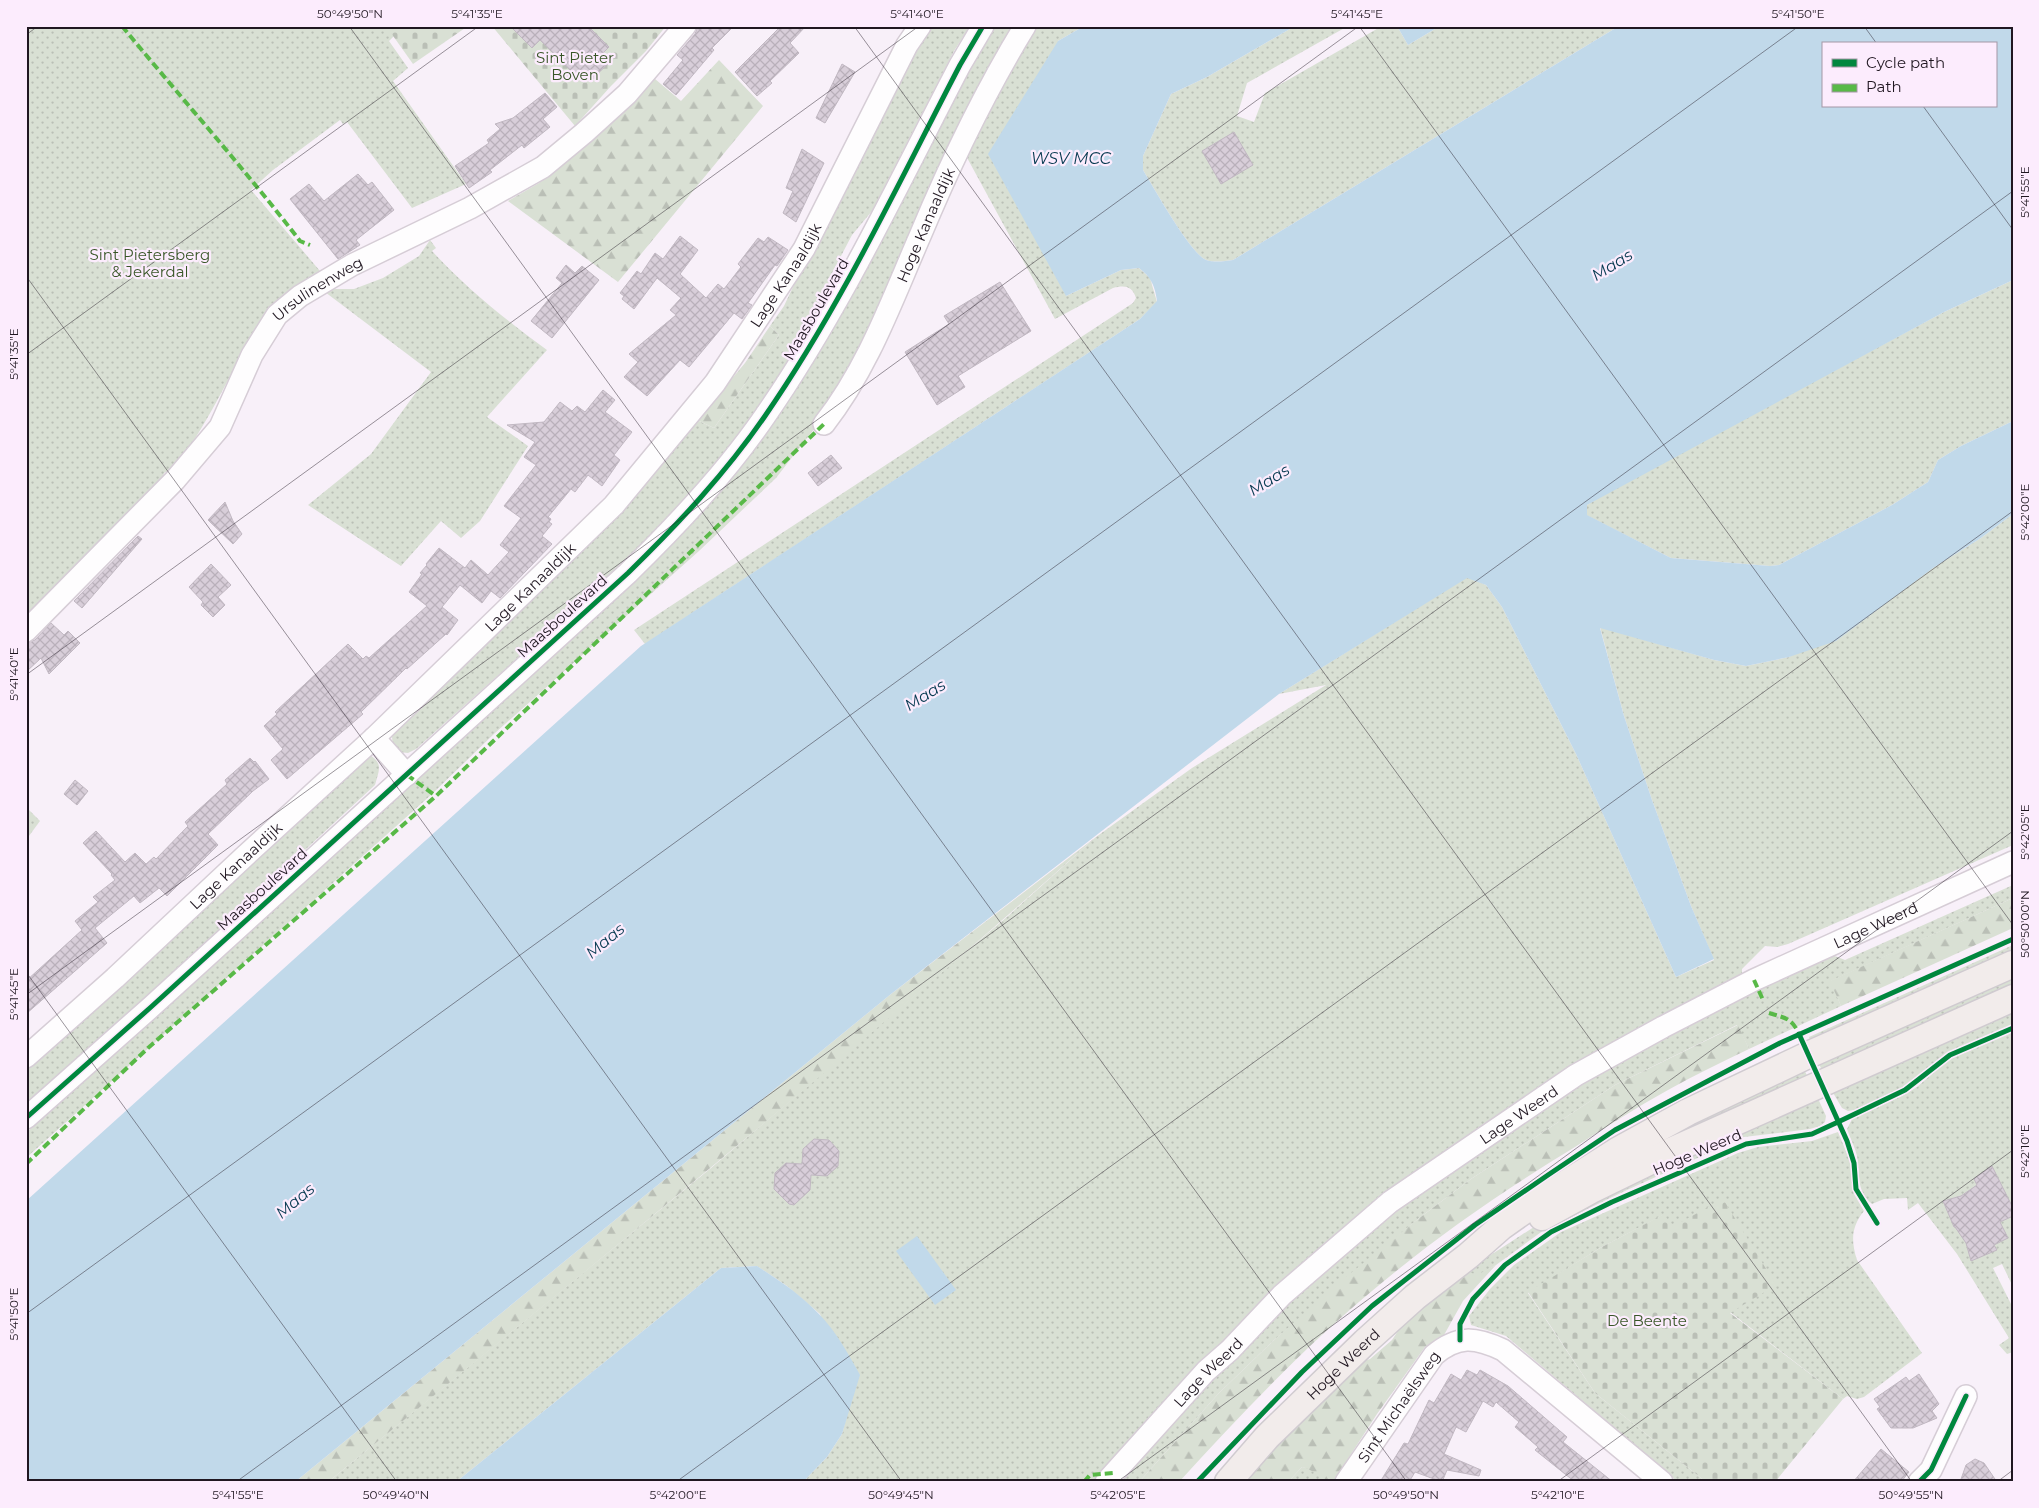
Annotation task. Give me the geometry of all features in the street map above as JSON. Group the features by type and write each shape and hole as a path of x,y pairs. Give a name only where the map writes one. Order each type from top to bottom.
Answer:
{"main road":[{"name":"Hoge Weerd","path":"1228,1482 1267,1437 1365,1342 1415,1297 1468,1256 1502,1226 1532,1205 1617,1151 1688,1112 1808,1055 2013,964"},
{"name":"Hoge Weerd","path":"1468,1256 1509,1236 1591,1190 1672,1150 2013,998"}],"street":[{"name":"Ursulinenweg","path":"26,631 175,480 220,427 252,355 277,314 300,296 352,265 470,208 543,167 627,94 685,26"},
{"name":"Lage Kanaaldijk","path":"26,1057 115,978 374,738 614,505 715,383 804,249 907,46 920,26"},
{"name":"Maasboulevard","path":"26,1118 628,573 692,508 745,444 800,364 837,303 960,65 983,26"},
{"name":"Hoge Kanaaldijk","path":"824,424 838,406 869,354 954,157 1025,26"},
{"path":"374,738 407,775"},
{"name":"Lage Weerd","path":"1106,1482 1206,1371 1230,1350 1282,1295 1390,1202 1576,1075 1663,1027 1754,980 2013,862"},
{"name":"Sint Michaëlsweg","path":"1346,1482 1434,1355 1446,1346 1460,1340 1477,1340 1503,1350 1662,1482"},
{"path":"1919,1482 1930,1470 1966,1396"}],"green space":[{"name":"Sint Pietersberg & Jekerdal","path":"26,26 389,26 395,35 389,41 408,68 393,81 466,184 412,208 347,122 343,124 340,120 273,170 251,190 320,271 286,294 268,310 203,425 176,465 164,473 162,481 26,624"},
{"path":"386,26 468,26 413,64"},
{"name":"Sint Pieter Boven","path":"492,26 666,26 646,51 575,126"},
{"path":"928,26 970,26 954,51 872,211 852,235 831,275 820,316 773,388 722,456 663,525 416,749 408,753 399,752 393,747 393,729 697,420 714,428 779,335 770,326 784,306 809,253"},
{"path":"991,26 1020,26 860,358 832,406 776,478 699,551 495,733 432,794 26,1158 26,1133 165,1002 625,589 814,359 884,236"},
{"path":"1033,26 1084,26 1058,41 1066,296 1121,270 1139,268 1150,278 1157,302 1140,319 645,644 634,630 1133,303 1136,298 1128,287 1117,287 1055,319 965,154"},
{"path":"1295,26 1348,26 1247,83 1237,116 1254,122 1265,93 1382,26 1397,26 1408,45 1440,26 1619,26 1233,260 1216,262 1206,260 1191,246 1164,205 1143,170 1143,156 1171,94 1207,77"},
{"path":"719,60 763,106 618,282 508,201 539,183 573,154 648,73 681,101"},
{"path":"430,240 436,248 432,251 459,278 502,316 547,350 487,417 528,446 480,521 461,538 441,521 401,566 308,505 371,454 431,372 321,289 354,289 383,278 419,256"},
{"path":"2013,280 2013,421 1961,446 1938,460 1928,482 1892,505 1779,565 1770,566 1671,558 1586,515 1587,505 1618,486 1944,312"},
{"path":"770,326 779,335 714,428 697,420 745,363"},
{"path":"2013,514 2013,845 1788,944 1777,947 1765,946 1742,969 1742,975 1827,953 1845,960 2013,885 2013,898 1831,981 1841,1006 1749,1049 1737,1025 1615,1085 1471,1179 1418,1219 1273,1341 1219,1393 1139,1482 803,1482 827,1457 842,1434 850,1404 820,1314 787,1286 757,1266 721,1268 456,1482 328,1482 711,1168 1008,916 1096,837 1192,768 1326,685 1279,694 1467,577 1486,585 1502,607 1576,754 1676,977 1714,960 1691,906 1652,800 1624,716 1600,627 1714,660 1746,666 1789,657 1981,538"},
{"path":"368,754 373,757 379,767 375,785 193,954 26,1105 26,1052"},
{"path":"26,807 40,821 26,840"},
{"path":"1096,837 812,1083 328,1482 295,1482 891,994"},
{"path":"2013,898 2013,928 1841,1006 1830,981"},
{"path":"2013,945 2013,957 1813,1047 1809,1037"},
{"path":"2003,978 2013,980 2013,993 1824,1075 1816,1057"},
{"path":"2013,1011 2013,1024 1946,1055 1904,1087 1861,1109 1848,1111 1842,1108 1829,1086"},
{"path":"1738,1025 1749,1049 1645,1103 1524,1179 1474,1213 1401,1267 1325,1332 1251,1405 1179,1482 1139,1482 1219,1393 1273,1341 1341,1281 1418,1219 1471,1179 1615,1085"},
{"path":"2013,1031 2013,1287 2002,1264 1993,1268 2013,1308 2013,1352 2007,1354 1999,1345 2009,1338 1957,1254 1918,1203 1908,1210 1907,1198 1884,1199 1872,1204 1863,1193 1857,1156 1847,1129 1852,1119 1917,1087 1948,1060"},
{"path":"1801,1063 1810,1082 1618,1166"},
{"path":"1815,1092 1826,1116 1825,1122 1820,1126 1810,1129 1744,1137 1544,1230 1496,1265 1477,1276 1466,1271 1540,1223"},
{"path":"1838,1132 1850,1161 1854,1194 1864,1211 1853,1234 1857,1260 1922,1353 1864,1397 1857,1399 1847,1396 1843,1399 1730,1312 1775,1285 1672,1228 1663,1215 1600,1248 1528,1293 1595,1393 1706,1482 1678,1482 1506,1336 1471,1325 1469,1316 1490,1289 1514,1265 1561,1232 1738,1153 1758,1147 1812,1141"},
{"name":"De Beente","path":"1723,1199 1776,1285 1730,1313 1843,1399 1775,1482 1706,1482 1595,1393 1528,1292 1600,1248 1664,1214 1672,1227"},
{"path":"1496,1265 1463,1301 1444,1335 1425,1347 1377,1414 1333,1482 1325,1480 1302,1467 1288,1482 1241,1482 1355,1364 1370,1359 1392,1340 1408,1316 1466,1271 1477,1275"},
{"path":"1302,1467 1309,1468 1328,1482 1288,1482"}],"water":[{"path":"1084,26 1295,26 1207,77 1171,94 1143,156 1143,170 1191,246 1199,255 1209,261 1233,260 1619,26 2013,26 2013,280 1944,312 1587,505 1587,515 1671,558 1770,566 1779,565 1892,505 1928,482 1938,460 1961,446 2013,421 2013,514 1981,538 1933,568 1836,641 1789,657 1746,666 1714,660 1600,628 1624,716 1652,800 1691,906 1714,959 1676,977 1576,754 1502,607 1486,585 1467,578 1279,694 891,994 295,1482 26,1482 26,1201 641,646 1140,319 1157,301 1152,282 1139,268 1121,270 1066,296 988,154 1058,41"},
{"path":"1397,26 1440,26 1408,45"},
{"path":"917,1236 956,1290 935,1305 896,1251"},
{"path":"757,1266 790,1288 819,1314 837,1335 860,1375 842,1434 827,1457 803,1482 456,1482 721,1268"}],"building":[{"path":"510,26 588,26 609,47 601,55 609,63 593,78 585,70 578,78 540,40 532,48"},
{"path":"698,26 734,26 712,48 714,50 676,95 663,84 683,60 677,55 695,34"},
{"path":"781,26 806,26 790,43 799,53 770,81 772,83 757,96 735,72"},
{"path":"842,64 855,72 825,123 816,118"},
{"path":"545,93 557,107 543,119 550,127 524,148 522,145 490,170 492,172 469,188 455,166 489,143 487,140 500,129 495,124 513,118"},
{"path":"1234,132 1253,165 1221,184 1202,151"},
{"path":"802,149 824,163 796,222 783,213 793,191 786,188"},
{"path":"358,174 368,185 372,182 394,210 356,240 360,245 338,259 290,199 309,184 324,201"},
{"path":"680,236 698,250 680,274 706,298 718,284 724,289 741,267 738,264 758,238 764,242 768,237 788,250 748,303 752,305 742,319 734,313 689,367 680,360 647,396 624,377 638,362 629,354 676,315 670,310 681,298 657,278 634,309 622,299 624,296 620,293 637,271 641,274 655,253 663,259"},
{"path":"566,265 575,273 582,266 599,280 552,338 531,321 562,283 556,278"},
{"path":"1000,282 1031,331 958,376 965,387 937,405 905,352 949,324 944,316"},
{"path":"603,390 615,400 605,412 632,432 614,455 620,460 602,486 588,475 575,492 571,489 548,517 551,519 549,522 552,524 542,536 552,544 500,598 491,591 482,603 460,585 442,607 458,620 447,635 406,668 361,712 363,714 287,779 271,760 283,749 264,726 277,714 275,712 348,644 363,659 366,656 369,658 427,606 409,592 422,574 420,573 426,564 439,548 465,568 471,560 488,575 509,552 500,545 521,518 504,506 536,465 524,457 535,442 507,425 544,422 560,402 572,411 577,406 585,412"},
{"path":"831,455 842,468 818,486 808,473"},
{"path":"225,502 233,521 242,534 233,544 208,520"},
{"path":"138,536 142,539 82,608 74,601"},
{"path":"211,564 231,585 218,597 225,605 213,617 201,605 203,602 189,587"},
{"path":"51,623 64,635 68,631 80,643 49,674 41,658 26,672 26,643 35,640"},
{"path":"250,758 255,761 269,779 253,791 208,834 218,845 167,896 159,888 140,903 134,896 95,928 107,943 26,1014 26,981 82,930 75,921 98,902 93,897 115,880 112,874 83,843 96,831 125,862 135,853 146,864 154,857 156,859 188,826 185,822 227,784 225,780"},
{"path":"75,780 88,791 77,805 64,794"},
{"path":"814,1139 829,1140 839,1151 838,1166 827,1176 811,1175 810,1190 794,1205 789,1204 774,1189 775,1173 786,1163 802,1164 803,1149"},
{"path":"1992,1166 2013,1208 2013,1216 2000,1222 2008,1238 1994,1245 1997,1250 1971,1261 1966,1243 1954,1227 1943,1201 1961,1196 1977,1185 1974,1179"},
{"path":"1467,1370 1477,1375 1480,1370 1508,1386 1567,1437 1563,1442 1613,1482 1575,1482 1535,1450 1538,1447 1515,1427 1519,1422 1496,1402 1493,1407 1483,1401 1466,1432 1456,1427 1444,1454 1481,1470 1479,1476 1447,1470 1442,1482 1415,1472 1409,1482 1380,1482 1404,1443 1408,1444 1429,1400 1434,1403 1451,1374 1461,1380"},
{"path":"1919,1374 1939,1404 1932,1411 1937,1418 1913,1428 1891,1428 1877,1409 1880,1407 1874,1399 1906,1377 1909,1381"},
{"path":"1881,1449 1909,1472 1901,1482 1853,1482"},
{"path":"1975,1459 1984,1463 1997,1482 1960,1482 1966,1465"}],"marked path":[{"path":"122,26 300,241 310,245"},
{"path":"26,1164 148,1048 436,796 824,424"},
{"path":"407,775 436,796"},
{"path":"1754,980 1763,1000"},
{"path":"1769,1013 1791,1022 1799,1034"},
{"path":"1084,1482 1090,1475 1114,1473"}],"cycle path":[{"path":"26,1118 151,1007 628,573 701,498 765,416 819,331 868,244 960,65 983,26"},
{"path":"1197,1482 1302,1372 1372,1306 1475,1225 1615,1130 1780,1043 2013,939"},
{"path":"1460,1340 1460,1324 1473,1299 1505,1265 1551,1232 1612,1202 1746,1144 1812,1134 1905,1090 1950,1055 2013,1028"},
{"path":"1799,1034 1847,1141 1854,1163 1856,1189 1877,1223"},
{"path":"1919,1482 1931,1470 1966,1396"}],"water label":[{"name":"WSV MCC","path":"1071,158"},
{"name":"Maas","path":"1612,265"},
{"name":"Maas","path":"1269,480"},
{"name":"Maas","path":"925,695"},
{"name":"Maas","path":"605,941"},
{"name":"Maas","path":"295,1201"}]}
